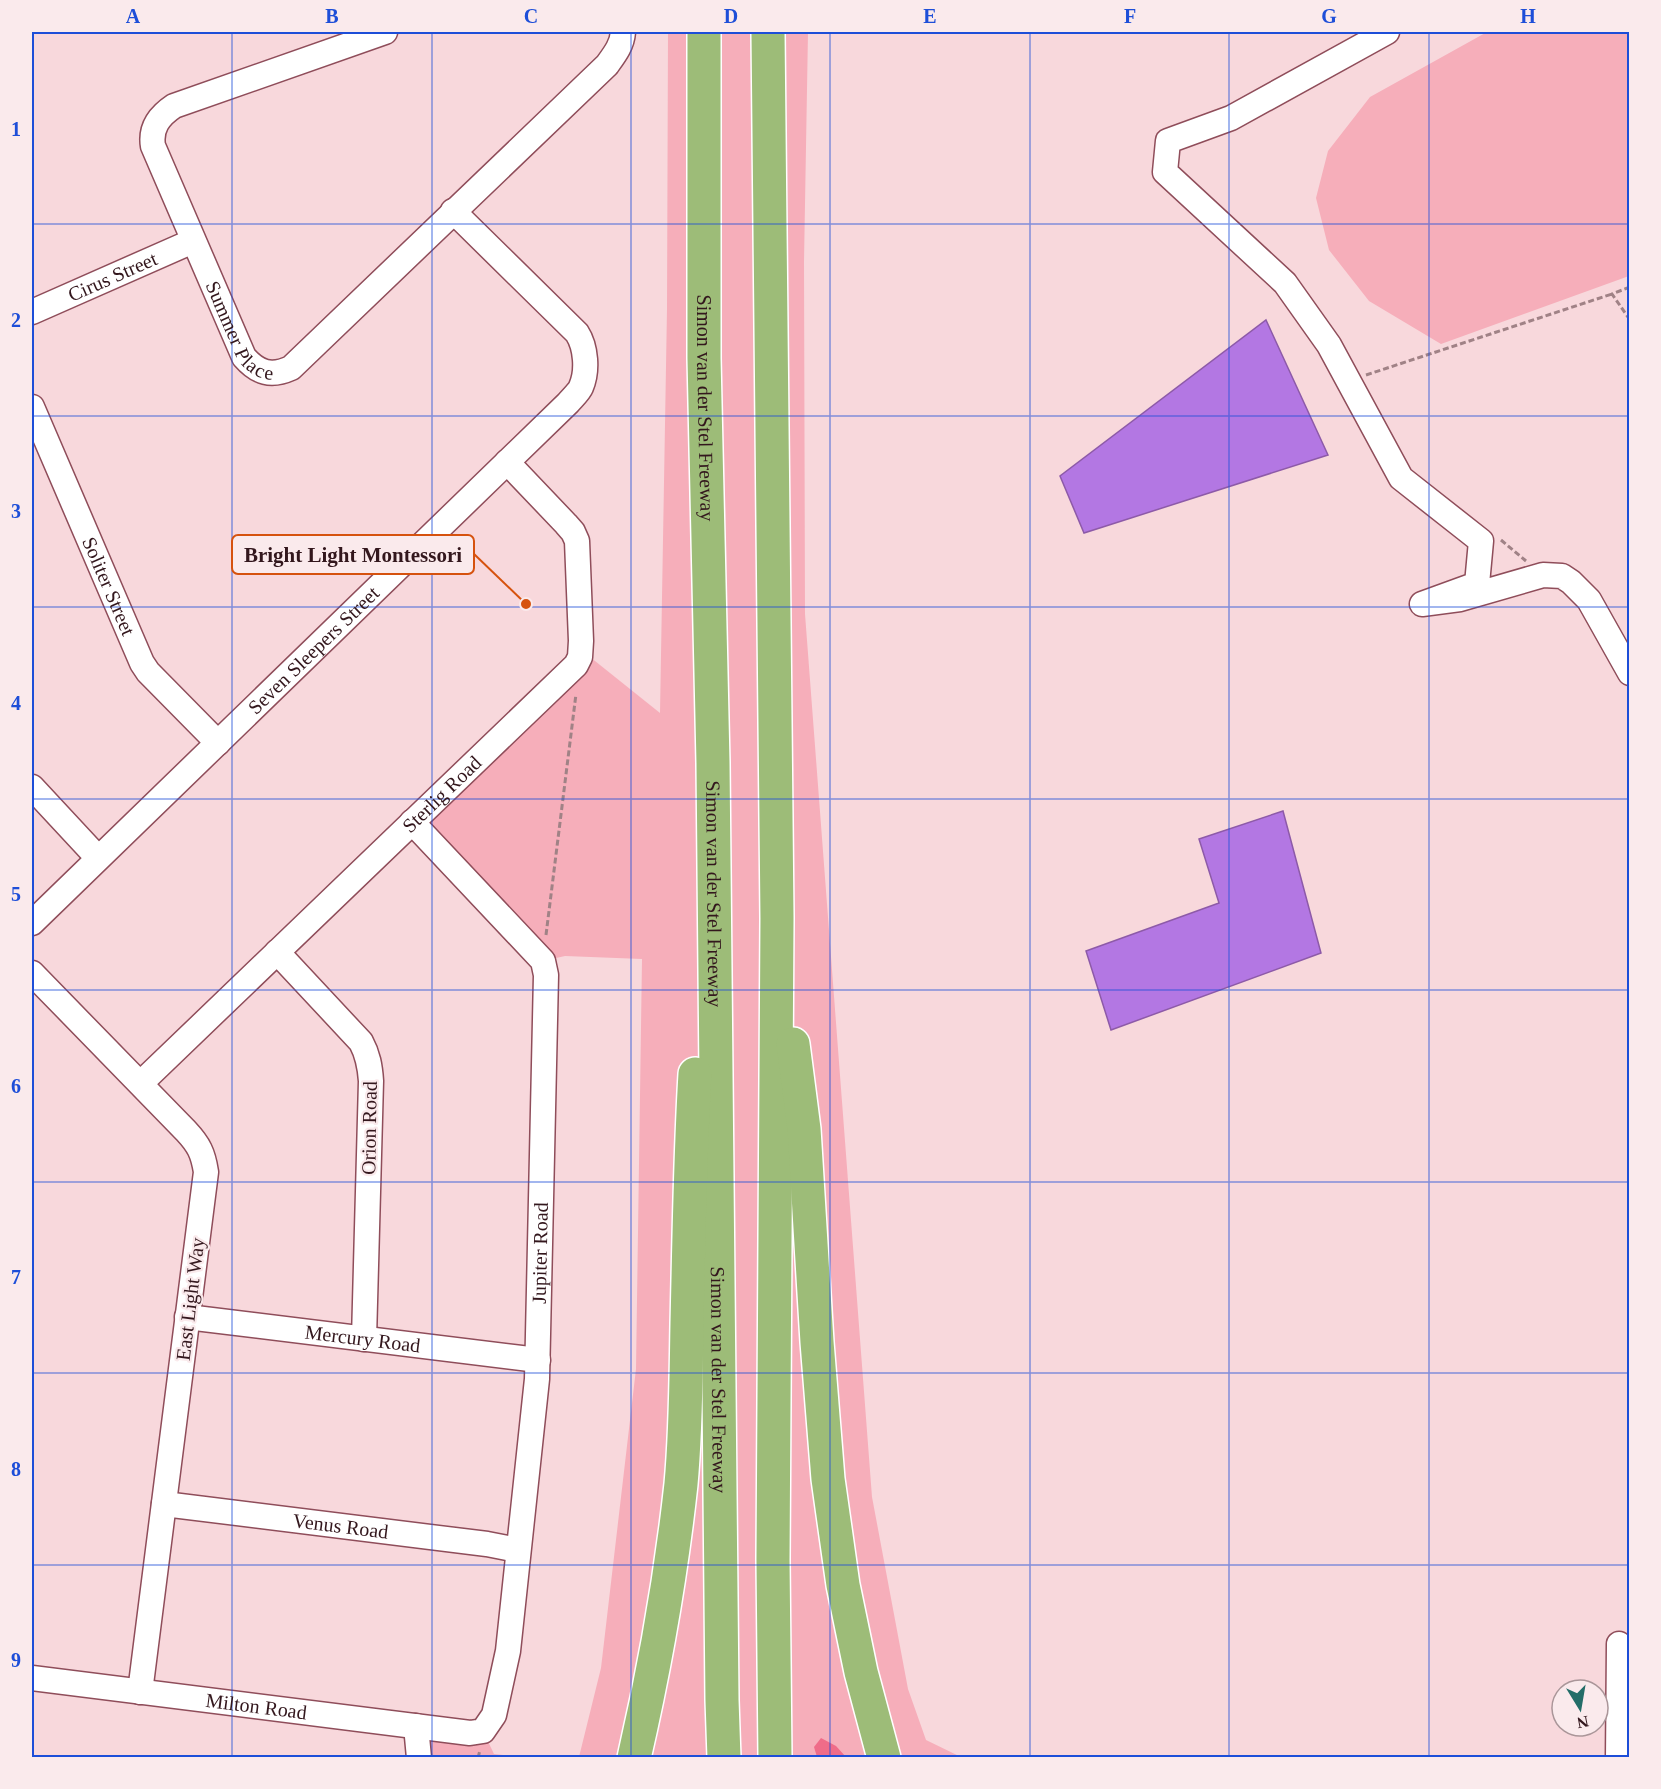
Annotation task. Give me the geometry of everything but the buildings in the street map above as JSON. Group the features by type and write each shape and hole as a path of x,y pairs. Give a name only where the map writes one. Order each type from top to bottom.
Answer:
{"highway":[{"name":"Simon van der Stel Freeway","path":"704,32 704,358 711,616 724,1758"},
{"path":"768,32 772,607 777,918 773,1560 775,1758"},
{"path":"634,1758 652,1681 665,1607 681,1482 686,1406 691,1143 700,972 705,918 713,890"},
{"path":"777,918 804,1129 828,1479 843,1585 861,1672 884,1758"}],"street":[{"name":"Summer Place","path":"386,32 335,40 174,106 157,121 152,137 153,146 244,357 258,370 268,373 291,368 607,64 619,49 623,40 623,32"},
{"path":"1387,32 1231,118 1168,141 1165,172 1285,283 1329,345 1401,478 1481,542 1477,584 1422,604 1460,599 1543,575 1562,576 1589,600 1629,673"},
{"name":"Seven Sleepers Street","path":"32,922 581,388 585,355 582,341 577,333 453,211"},
{"name":"Cirus Street","path":"32,312 193,241"},
{"name":"Soliter Street","path":"32,407 142,663 148,672 218,743"},
{"name":"Sterlig Road","path":"141,1083 576,665 580,657 577,541 566,524 507,462"},
{"path":"32,787 98,858"},
{"path":"412,822 543,961"},
{"name":"Orion Road","path":"277,952 361,1042 368,1054 370,1065 364,1339"},
{"name":"Jupiter Road","path":"483,1731 494,1715 508,1651 537,1379 546,975 543,961"},
{"name":"East Light Way","path":"32,974 141,1083 200,1147 204,1158 206,1172 140,1692"},
{"name":"Mercury Road","path":"187,1317 537,1360"},
{"name":"Venus Road","path":"164,1504 487,1544 518,1550"},
{"path":"1618,1758 1619,1644"},
{"name":"Milton Road","path":"32,1678 470,1733 483,1731"},
{"path":"416,1726 419,1758"}],"path":[{"path":"1365,375 1629,287"},
{"path":"1612,294 1629,320"},
{"path":"1500,538 1543,575"},
{"path":"543,961 576,691"}],"shaded area":[{"path":"668,32 808,32 804,262 805,614 872,1497 908,1689 926,1740 961,1757 579,1757 601,1668 636,1369 642,959 565,956 543,961 412,822 590,657 660,713 667,309"},
{"path":"1487,32 1629,32 1629,276 1441,344 1369,301 1329,250 1316,198 1328,151 1370,97"},
{"path":"1266,320 1328,455 1084,533 1060,476"},
{"path":"1283,811 1321,953 1111,1030 1086,951 1219,903 1199,839"},
{"path":"416,1726 483,1731 494,1754 520,1757 419,1757"},
{"path":"821,1738 836,1746 846,1757 817,1757 814,1747"}],"place":[{"name":"Bright Light Montessori","path":"526,604"}]}
